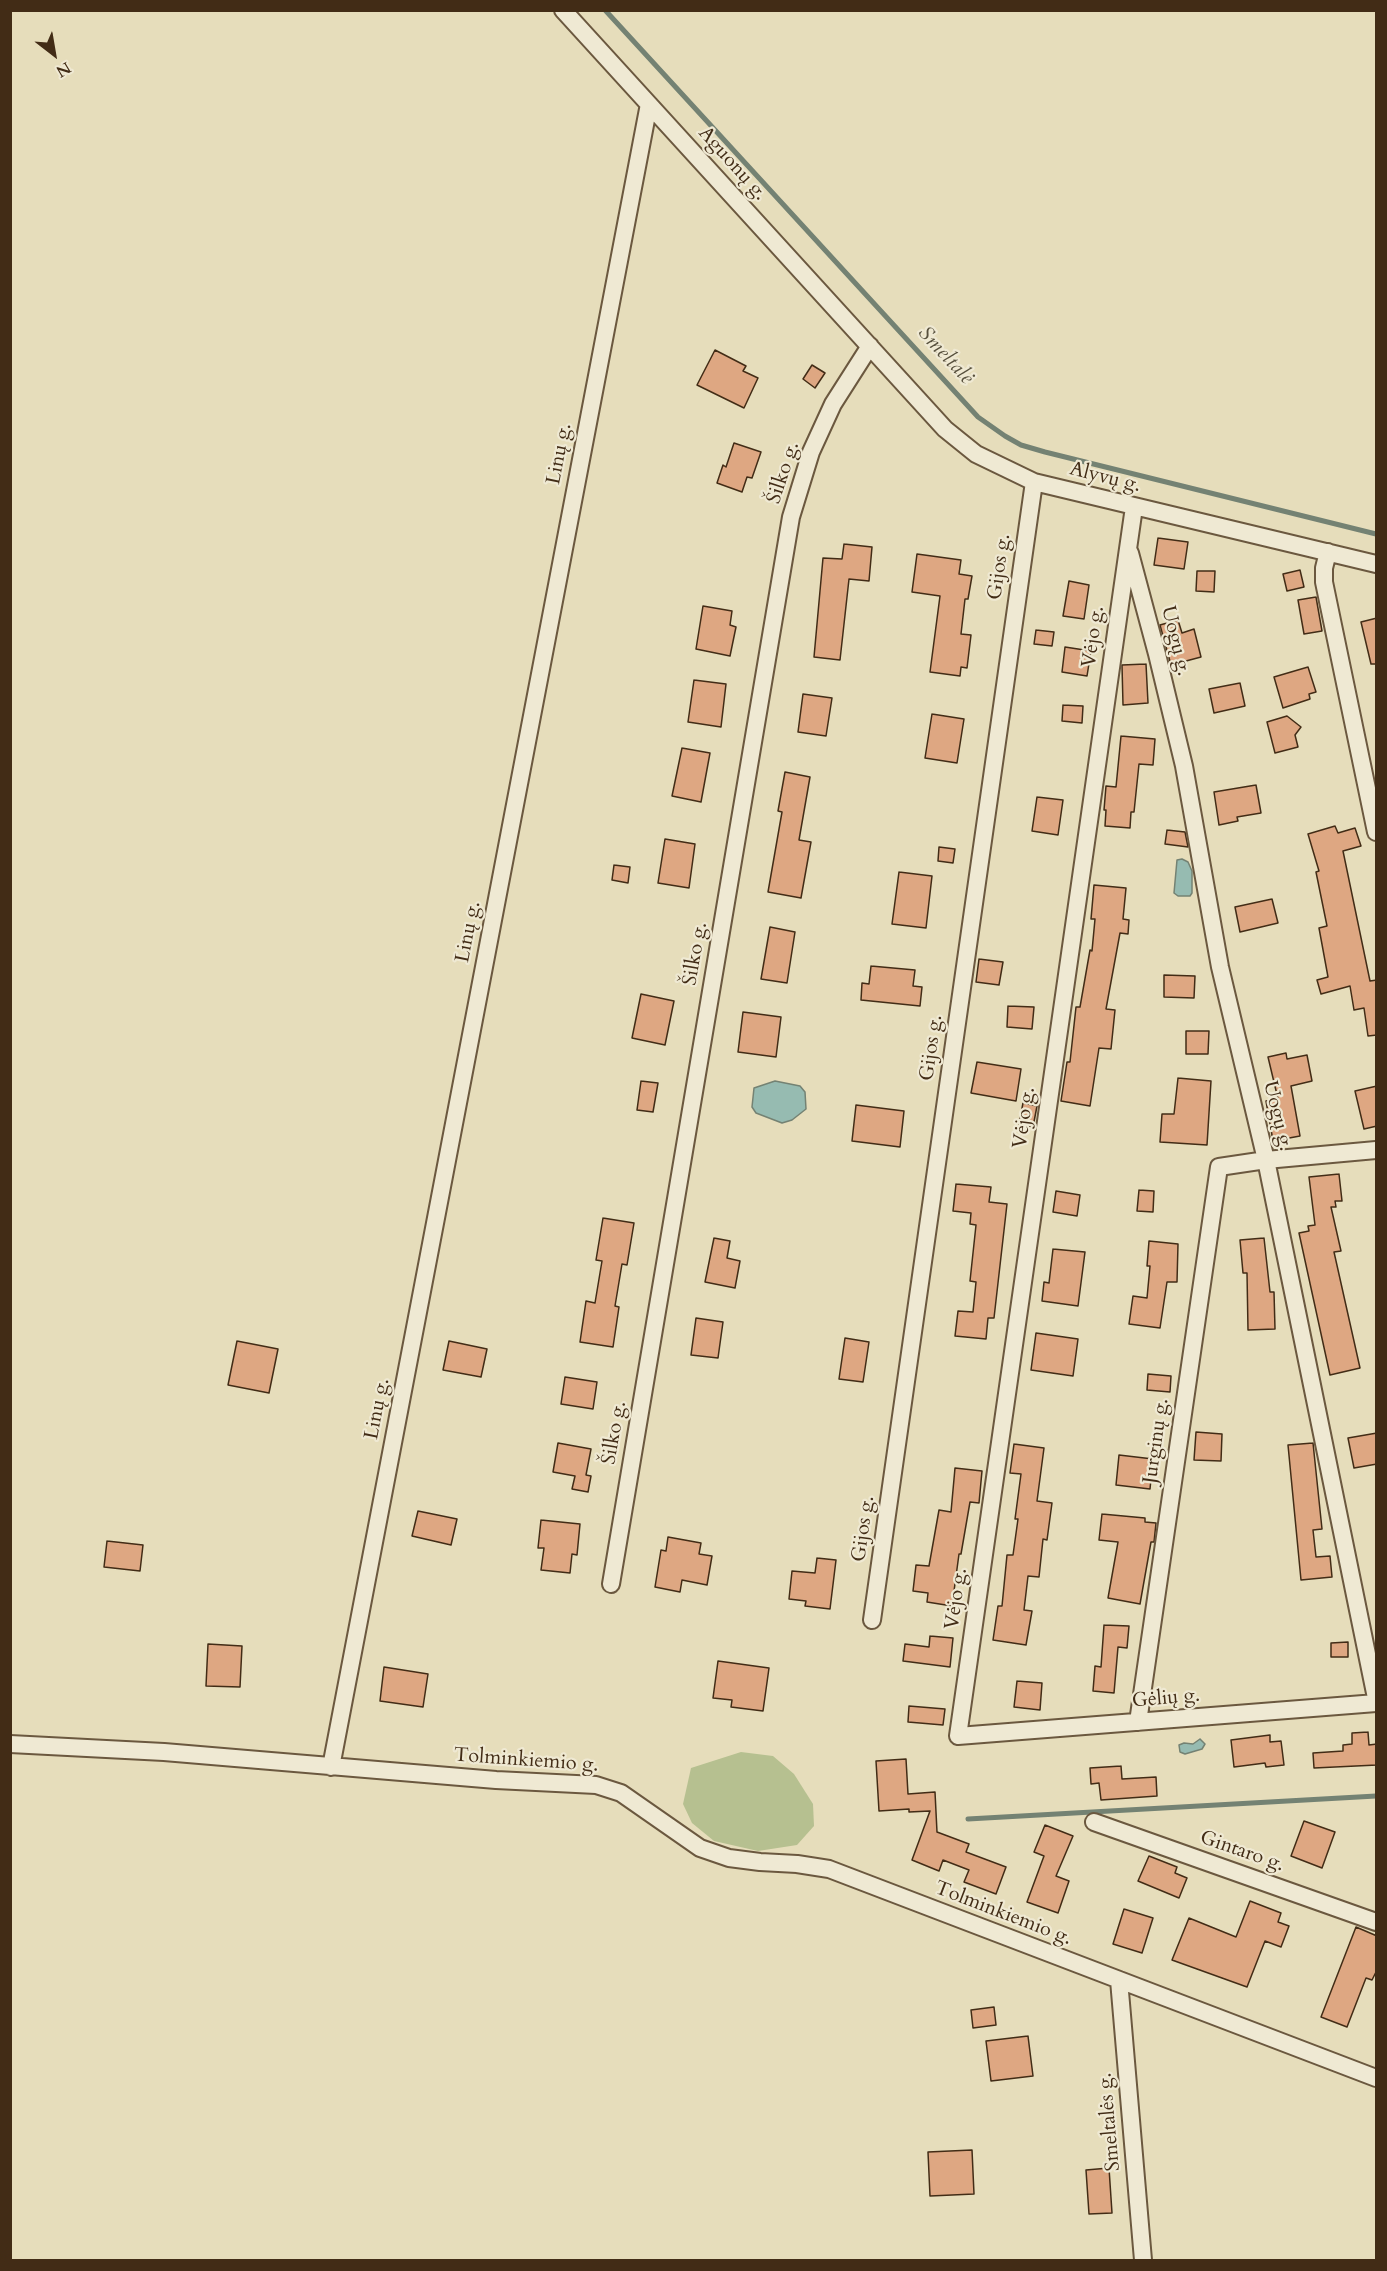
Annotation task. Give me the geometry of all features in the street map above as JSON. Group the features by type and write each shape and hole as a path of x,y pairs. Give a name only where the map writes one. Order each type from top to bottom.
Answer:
{"street":[{"name":"Aguonų g.","path":"563,10 870,346"},
{"name":"Linų g.","path":"331,1767 649,104"},
{"name":"Alyvų g.","path":"870,346 945,429 976,454 1034,482 1377,564"},
{"name":"Šilko g.","path":"611,1584 791,517 815,442 833,404 870,346"},
{"name":"Gijos g.","path":"872,1620 1034,482"},
{"name":"Vėjo g.","path":"958,1736 1134,507"},
{"name":"Uogų g.","path":"1128,547 1184,766 1220,967 1266,1160 1377,1701"},
{"path":"1328,552 1324,568 1324,582 1377,832"},
{"path":"1266,1160 1377,1150"},
{"name":"Jurginų g.","path":"1138,1722 1219,1167 1266,1160"},
{"name":"Gėlių g.","path":"958,1736 1377,1701"},
{"name":"Tolminkiemio g.","path":"10,1744 164,1752 331,1767 596,1785 621,1793 700,1848 729,1858 829,1869 1377,2078"},
{"name":"Gintaro g.","path":"1094,1822 1377,1922"},
{"name":"Smeltalės g.","path":"1119,1980 1143,2260"}],"green space":[{"path":"741,1752 773,1756 794,1774 813,1804 814,1826 797,1845 758,1851 714,1841 692,1823 683,1804 691,1768"}],"water":[{"path":"1182,859 1188,862 1192,871 1190,896 1178,896 1174,893 1177,860"},
{"path":"775,1081 800,1086 805,1092 806,1109 792,1120 782,1123 756,1113 752,1107 754,1088"},
{"path":"1200,1739 1205,1744 1202,1749 1185,1754 1180,1752 1179,1745 1193,1744"}],"building":[{"path":"715,350 746,366 743,371 758,378 744,408 697,385"},
{"path":"812,365 825,373 815,388 803,379"},
{"path":"734,443 761,452 752,478 747,477 742,492 717,483 723,465 726,467"},
{"path":"1158,538 1188,542 1184,569 1154,565"},
{"path":"844,544 872,547 869,581 849,579 840,660 814,657 823,558 842,559"},
{"path":"917,554 961,560 959,574 972,576 968,599 965,599 961,634 971,635 967,668 961,667 960,676 930,672 940,596 912,592"},
{"path":"1300,570 1304,587 1287,591 1283,574"},
{"path":"1197,571 1215,571 1214,592 1196,591"},
{"path":"1069,581 1089,585 1084,619 1063,616"},
{"path":"1316,597 1322,631 1304,634 1298,600"},
{"path":"703,606 732,611 730,625 736,627 730,656 696,649"},
{"path":"1377,618 1377,664 1371,664 1361,622"},
{"path":"1178,620 1182,633 1194,629 1201,657 1171,665 1160,625"},
{"path":"1036,630 1054,632 1052,646 1034,644"},
{"path":"1065,647 1091,651 1087,676 1062,672"},
{"path":"1146,664 1148,703 1123,705 1122,665"},
{"path":"1308,667 1316,692 1309,694 1310,699 1283,708 1274,677"},
{"path":"694,680 726,684 721,727 688,722"},
{"path":"1240,683 1245,706 1214,713 1209,689"},
{"path":"803,694 832,698 826,736 798,732"},
{"path":"1063,705 1083,706 1082,723 1062,721"},
{"path":"932,714 964,719 957,763 925,758"},
{"path":"1287,716 1301,727 1295,735 1298,747 1275,753 1267,722"},
{"path":"1121,736 1155,739 1153,765 1139,764 1130,828 1105,826 1106,786 1116,787"},
{"path":"682,748 710,753 701,802 672,796"},
{"path":"785,772 810,777 799,840 811,842 801,898 768,892 782,812 778,811"},
{"path":"1256,785 1261,813 1237,817 1238,821 1219,825 1214,792"},
{"path":"1037,797 1063,800 1058,835 1032,831"},
{"path":"1335,826 1338,833 1355,828 1361,846 1343,851 1370,981 1377,980 1377,1035 1368,1036 1364,1008 1354,1010 1350,986 1321,994 1317,980 1328,977 1319,928 1327,926 1316,872 1319,871 1308,834"},
{"path":"1167,830 1185,832 1188,847 1165,844"},
{"path":"665,839 695,844 689,888 658,883"},
{"path":"939,847 955,849 953,863 938,861"},
{"path":"614,865 630,867 628,883 612,880"},
{"path":"899,872 932,876 926,928 892,924"},
{"path":"1094,885 1126,888 1123,919 1129,920 1128,934 1120,933 1106,1009 1115,1010 1111,1049 1099,1048 1090,1106 1061,1101 1067,1062 1070,1062 1076,1007 1080,1007 1090,950 1092,951 1095,919 1091,919"},
{"path":"1272,899 1278,923 1240,932 1235,907"},
{"path":"770,927 795,932 787,983 761,979"},
{"path":"979,959 1003,962 999,985 976,982"},
{"path":"871,966 915,970 913,986 922,987 920,1006 861,1000 862,983 869,984"},
{"path":"1164,975 1195,976 1194,998 1164,997"},
{"path":"641,994 674,1001 665,1045 632,1038"},
{"path":"1008,1006 1034,1007 1032,1029 1007,1027"},
{"path":"743,1012 781,1017 776,1057 738,1052"},
{"path":"1186,1031 1209,1031 1208,1054 1186,1054"},
{"path":"1286,1053 1287,1059 1307,1055 1312,1081 1291,1086 1300,1136 1273,1141 1266,1101 1278,1099 1268,1057"},
{"path":"977,1062 1021,1069 1016,1101 971,1093"},
{"path":"1178,1078 1211,1081 1207,1145 1160,1142 1162,1114 1174,1114"},
{"path":"641,1081 658,1083 653,1112 637,1110"},
{"path":"1377,1086 1377,1126 1364,1129 1355,1091"},
{"path":"1023,1103 1037,1106 1033,1127 1019,1124"},
{"path":"856,1105 904,1111 900,1147 852,1141"},
{"path":"1339,1174 1342,1201 1335,1201 1336,1207 1331,1207 1341,1251 1334,1252 1360,1368 1330,1375 1299,1233 1309,1231 1308,1226 1315,1225 1309,1177"},
{"path":"956,1184 991,1187 989,1202 1007,1204 994,1318 988,1318 986,1339 955,1336 958,1311 973,1312 976,1282 970,1281 976,1225 970,1224 971,1213 953,1211"},
{"path":"1139,1190 1154,1191 1153,1212 1137,1211"},
{"path":"1056,1191 1080,1195 1077,1216 1053,1212"},
{"path":"603,1218 634,1223 627,1265 622,1264 615,1306 619,1307 613,1347 580,1342 586,1301 595,1303 602,1261 596,1260"},
{"path":"714,1238 730,1241 727,1258 740,1261 735,1288 705,1282"},
{"path":"1264,1238 1270,1292 1274,1292 1275,1329 1248,1330 1247,1273 1243,1273 1240,1240"},
{"path":"1149,1241 1178,1244 1177,1282 1167,1282 1160,1328 1129,1324 1133,1296 1147,1298 1150,1266 1147,1266"},
{"path":"1053,1249 1085,1252 1078,1306 1042,1301 1044,1282 1049,1283"},
{"path":"696,1318 723,1322 718,1358 691,1355"},
{"path":"1036,1333 1078,1339 1073,1376 1031,1370"},
{"path":"845,1338 869,1342 863,1382 839,1379"},
{"path":"237,1341 278,1349 269,1393 228,1385"},
{"path":"449,1341 487,1349 481,1377 443,1370"},
{"path":"1148,1374 1171,1376 1170,1392 1147,1390"},
{"path":"565,1377 597,1382 593,1409 561,1404"},
{"path":"1196,1432 1222,1434 1221,1461 1194,1460"},
{"path":"1377,1433 1377,1464 1354,1468 1348,1438"},
{"path":"558,1443 591,1449 586,1475 591,1476 588,1492 572,1489 575,1476 553,1472"},
{"path":"1313,1443 1322,1529 1313,1530 1316,1557 1330,1556 1332,1577 1301,1580 1288,1445"},
{"path":"1014,1444 1044,1448 1037,1501 1052,1503 1047,1540 1043,1539 1039,1577 1028,1576 1024,1610 1032,1611 1026,1645 993,1640 998,1606 1002,1606 1007,1555 1013,1555 1018,1519 1015,1519 1021,1474 1010,1473"},
{"path":"1119,1455 1153,1459 1150,1489 1116,1485"},
{"path":"955,1468 982,1471 979,1503 970,1502 961,1554 959,1554 952,1606 927,1602 928,1593 913,1591 916,1565 929,1566 939,1510 951,1512"},
{"path":"418,1511 457,1519 451,1545 412,1536"},
{"path":"1102,1514 1145,1518 1145,1522 1156,1523 1140,1604 1108,1598 1118,1542 1099,1540"},
{"path":"541,1520 580,1524 577,1555 572,1554 570,1573 541,1570 544,1548 538,1548"},
{"path":"668,1537 701,1543 699,1554 712,1556 707,1585 682,1580 680,1592 655,1587 661,1550 666,1551"},
{"path":"107,1541 143,1545 140,1571 104,1567"},
{"path":"817,1558 836,1560 830,1609 805,1606 806,1601 789,1599 792,1571 815,1573"},
{"path":"1104,1625 1129,1626 1127,1648 1118,1647 1114,1693 1093,1691 1095,1666 1101,1667"},
{"path":"930,1636 953,1638 950,1667 903,1661 905,1644 929,1647"},
{"path":"1348,1642 1348,1657 1331,1657 1331,1643"},
{"path":"208,1644 242,1646 240,1687 206,1686"},
{"path":"718,1661 769,1668 763,1711 731,1707 732,1700 713,1698"},
{"path":"384,1667 428,1674 423,1707 380,1701"},
{"path":"1017,1681 1042,1683 1040,1710 1014,1707"},
{"path":"909,1706 945,1709 943,1725 908,1722"},
{"path":"1368,1732 1369,1745 1377,1744 1377,1765 1314,1768 1313,1753 1343,1751 1343,1745 1352,1744 1352,1733"},
{"path":"1270,1735 1270,1742 1281,1741 1284,1765 1266,1767 1265,1763 1234,1767 1231,1740"},
{"path":"906,1759 908,1794 935,1792 937,1832 969,1844 966,1852 1006,1867 996,1894 964,1882 969,1870 943,1860 939,1871 912,1860 930,1811 909,1812 909,1809 879,1811 876,1761"},
{"path":"1121,1766 1122,1779 1156,1777 1157,1796 1101,1800 1099,1783 1091,1784 1090,1768"},
{"path":"1304,1821 1335,1832 1322,1868 1291,1856"},
{"path":"1045,1825 1073,1836 1056,1876 1069,1881 1058,1913 1027,1902 1044,1856 1034,1852"},
{"path":"1149,1856 1177,1867 1175,1873 1187,1878 1179,1898 1138,1881"},
{"path":"1250,1901 1281,1913 1278,1922 1289,1926 1281,1947 1265,1941 1247,1987 1172,1960 1189,1918 1236,1937"},
{"path":"1124,1909 1153,1918 1142,1953 1113,1944"},
{"path":"1356,1927 1377,1936 1377,1970 1372,1980 1366,1978 1347,2027 1321,2017"},
{"path":"994,2007 996,2025 973,2028 971,2010"},
{"path":"1028,2036 1033,2076 991,2081 986,2041"},
{"path":"972,2150 974,2194 930,2196 928,2152"},
{"path":"1109,2168 1112,2213 1089,2214 1086,2170"}],"waterway":[{"name":"Smeltalė","path":"605,10 978,417 1005,436 1021,445 1045,452 1376,534"},
{"path":"968,1819 1376,1796"}]}
